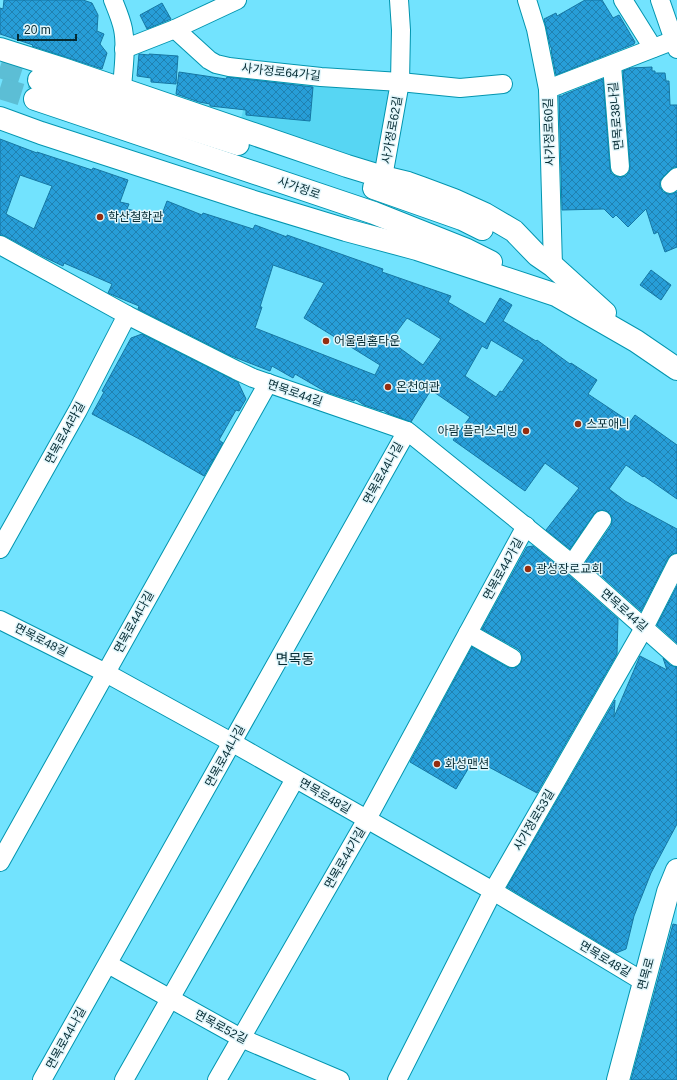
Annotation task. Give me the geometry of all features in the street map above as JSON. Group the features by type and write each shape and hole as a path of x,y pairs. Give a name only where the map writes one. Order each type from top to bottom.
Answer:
{"main road":[{"path":"0,49 383,177 429,190 485,214 514,231 636,341"},
{"name":"사가정로","path":"545,260 462,220 380,190 37,89 374,213 467,250 556,295"},
{"path":"0,118 41,133 258,203 346,230 417,249 556,295 636,341 677,369"},
{"name":"면목로","path":"618,1080 668,892 677,870"}],"street":[{"path":"113,0 123,30 124,50 122,89"},
{"path":"124,50 175,29 237,0"},
{"name":"사가정로62길","path":"383,177 400,82 401,30 399,0"},
{"name":"사가정로60길","path":"527,0 536,29 548,89 545,260"},
{"path":"623,0 653,48"},
{"path":"660,0 676,43"},
{"name":"사가정로64가길","path":"175,29 209,60 220,65 321,77 400,82"},
{"name":"면목로38나길","path":"548,89 653,48 676,43"},
{"name":"면목로38나길","path":"612,64 620,167"},
{"name":"사가정로62길","path":"400,82 460,88 503,84"},
{"name":"면목로44길","path":"0,246 127,315 236,370 268,383 407,431 572,564 677,657"},
{"name":"면목로44라길","path":"0,549 74,417 127,315"},
{"name":"면목로44다길","path":"0,862 268,383"},
{"name":"면목로44나길","path":"42,1080 233,743 407,431"},
{"path":"572,564 602,520"},
{"name":"면목로44가길","path":"217,1080 367,820 526,526"},
{"name":"사가정로53길","path":"397,1080 493,891 644,628 677,563"},
{"name":"면목로48길","path":"0,620 106,673 233,743 493,891 644,982"},
{"path":"468,633 512,658"},
{"path":"124,1080 295,779"},
{"name":"면목로52길","path":"108,964 241,1038 340,1080"}],"shaded area":[{"path":"252,77 395,86 379,170 239,126"}],"building":[{"path":"4,0 83,0 92,3 98,15 97,31 104,34 100,44 107,53 102,69 0,34 0,8 3,9"},
{"path":"585,0 602,0 613,18 619,15 635,42 634,44 556,75 552,50 544,19 556,13 557,16"},
{"path":"162,3 171,19 147,29 140,15"},
{"path":"139,54 178,56 176,84 151,82 151,78 137,76"},
{"path":"652,67 652,71 655,71 655,73 665,73 666,81 669,81 670,105 677,105 677,167 674,167 663,177 660,182 660,187 663,192 668,194 677,192 677,247 665,252 658,232 654,234 646,209 628,227 616,215 613,218 604,209 562,210 559,96 563,96 603,79 611,173 615,176 626,176 629,172 630,166 623,71 631,68"},
{"path":"179,72 226,79 227,77 313,87 310,121 246,115 246,110 210,106 210,104 176,94"},
{"path":"0,139 37,153 92,170 93,168 128,180 120,202 129,204 127,209 161,217 167,201 202,215 203,213 253,229 255,225 287,237 287,235 383,269 382,272 451,296 448,302 485,324 500,298 512,305 503,321 536,341 537,340 570,364 571,363 597,380 588,394 630,422 635,415 677,445 677,499 626,465 609,489 625,501 677,529 677,553 672,554 668,558 641,611 586,562 611,526 611,515 602,510 597,511 570,549 546,530 579,488 545,463 525,491 453,440 470,417 431,390 411,422 383,410 382,411 364,405 355,399 354,401 326,392 295,374 293,378 272,366 270,371 229,355 138,309 139,306 108,293 112,284 64,263 63,266 5,236 0,235","holes":["20,175 52,186 34,229 6,214","273,265 324,283 304,318 380,365 375,375 255,328 262,307 260,307","407,318 441,339 423,365 390,341","491,340 524,360 502,392 500,391 496,397 465,376 482,346 487,349"]},
{"path":"651,270 671,285 661,300 640,285"},
{"path":"142,334 238,382 246,399 239,411 236,410 219,440 223,443 204,476 92,414 104,392 102,391 131,338"},
{"path":"533,546 618,619 617,654 537,793 474,759 456,789 410,762 472,647 507,667 517,667 521,663 521,652 518,649 482,629 527,547"},
{"path":"677,586 677,643 657,625"},
{"path":"640,656 667,670 663,658 670,665 677,667 677,824 651,873 634,916 626,949 616,953 507,887 615,700 614,717"},
{"path":"673,924 677,925 677,1080 631,1080"}],"tunnel":[{"path":"0,67 39,80"},
{"path":"0,88 35,99"}],"place":[{"name":"학산철학관","path":"100,217"},
{"name":"어울림홈타운","path":"326,341"},
{"name":"온천여관","path":"388,387"},
{"name":"스포애니","path":"578,424"},
{"name":"아람 플러스리빙","path":"526,431"},
{"name":"광성장로교회","path":"528,569"},
{"name":"화성맨션","path":"437,764"}],"district":[{"name":"면목동","path":"295,659"}]}
